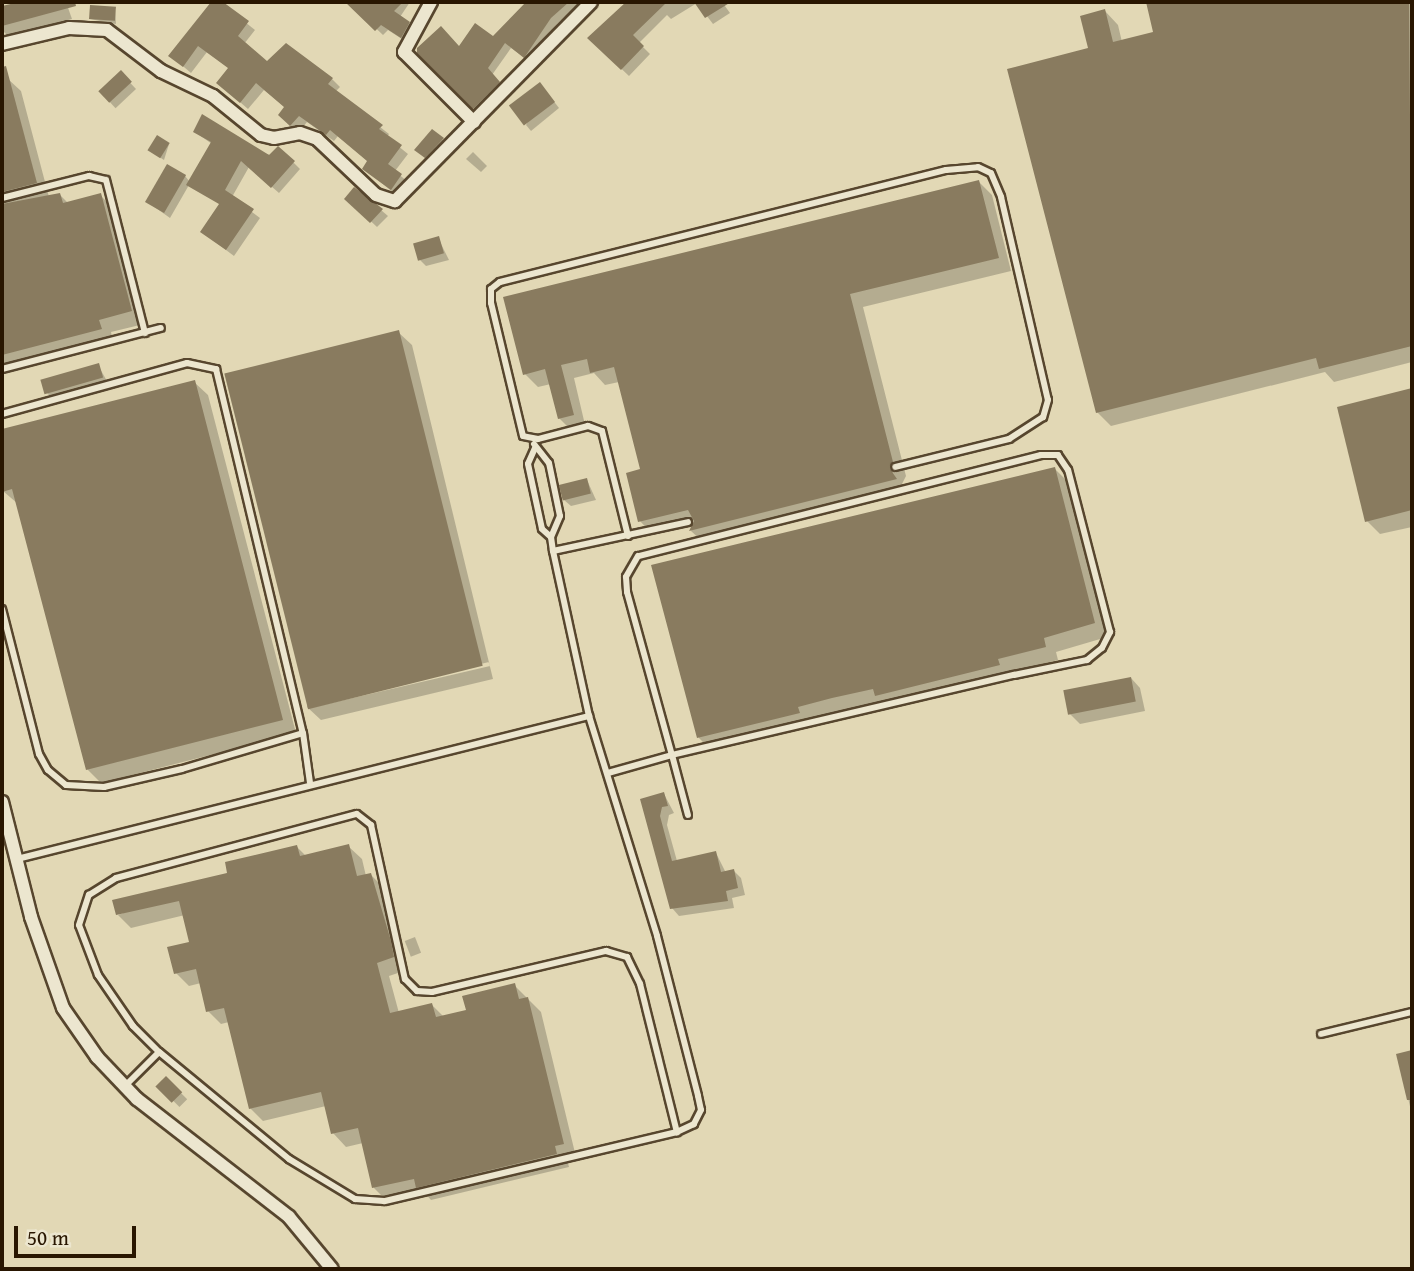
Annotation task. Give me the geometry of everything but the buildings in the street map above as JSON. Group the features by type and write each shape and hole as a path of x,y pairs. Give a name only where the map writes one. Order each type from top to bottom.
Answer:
{"street":[{"path":"431,2 404,52 474,122"},
{"path":"2,44 69,28 107,30 161,71 213,96 261,135 300,133 317,139 376,195 389,201 407,192 591,2"},
{"path":"2,802 16,859 64,1008 97,1057 125,1086 289,1217 332,1269"}],"lane":[{"path":"628,536 601,431 588,426 533,440 523,436 491,303 491,289 500,282 946,170 978,167 992,173 1001,197 1048,400 1043,417 1009,439 895,467"},
{"path":"2,198 89,176 106,180 145,332"},
{"path":"2,369 161,328"},
{"path":"2,414 187,363 216,369 303,733 310,783"},
{"path":"533,440 536,448 549,463 560,516 551,537 553,551 589,716 608,773 698,1096 699,1118 677,1132 366,1202 338,1190 289,1159 159,1052 133,1026 86,952 79,925 89,895 102,884 129,874 356,814 370,825 405,979 417,991 432,992 606,951 627,957 640,984 677,1132"},
{"path":"536,448 528,464 542,529 551,537"},
{"path":"608,773 672,755 1087,660 1102,648 1110,632 1068,470 1058,455 1041,455 638,556 626,577 627,592 672,755 688,815"},
{"path":"553,551 688,522"},
{"path":"2,609 39,754 48,770 66,785 104,786 143,778 303,733"},
{"path":"16,859 310,783 589,716"},
{"path":"1321,1034 1412,1012"},
{"path":"125,1086 159,1052"}]}
